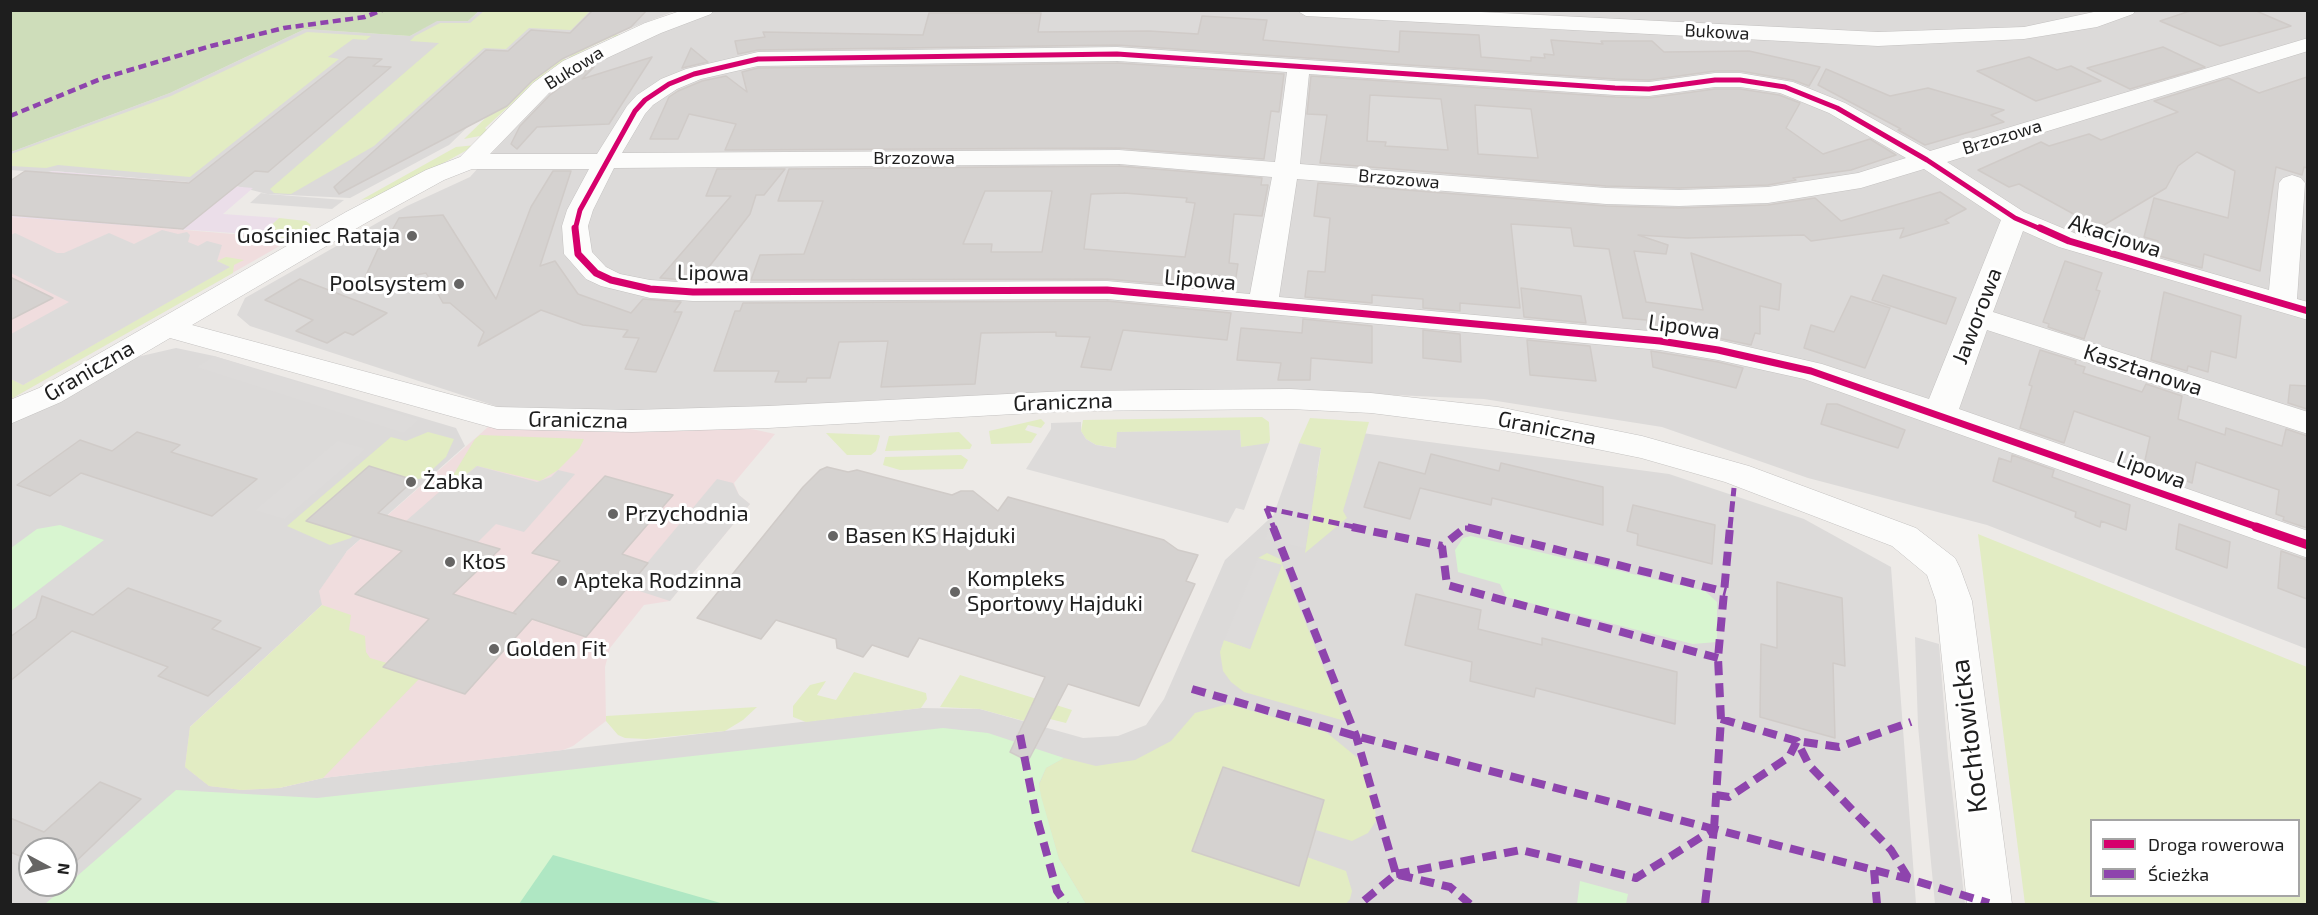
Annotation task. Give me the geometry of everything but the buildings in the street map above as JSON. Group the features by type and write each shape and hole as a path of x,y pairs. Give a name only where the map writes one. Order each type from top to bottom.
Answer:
{"street":[{"name":"Bukowa","path":"469,162 526,102 564,70 603,49 704,10"},
{"name":"Bukowa","path":"1306,10 1643,20 1812,38 1950,38 2048,30 2090,22 2126,10"},
{"name":"Brzozowa","path":"469,162 1119,157 1606,196 1701,198 1768,195 1836,185 1927,160 2307,44"},
{"name":"Lipowa","path":"1927,160 1837,108 1800,92 1769,83 1727,80 1649,88 1615,88 1118,54 758,59 711,68 658,90 635,111 580,210 575,226 575,241 578,254 596,273 629,285 693,292 1107,290 1695,346 1811,371 1942,415 2307,545"},
{"path":"1263,304 1286,170 1299,65"},
{"name":"Akacjowa","path":"1927,160 2015,218 2069,242 2295,308"},
{"name":"Graniczna","path":"10,414 50,395 355,218 435,176 469,162"},
{"path":"2292,183 2295,308"},
{"name":"Jaworowa","path":"1942,415 1945,399 2015,218"},
{"name":"Kasztanowa","path":"1978,316 2307,423"},
{"name":"Graniczna","path":"167,327 204,340 497,418 632,421 1171,399 1290,399 1371,403 1498,418 1642,447 1737,474 1904,537 1942,568"},
{"name":"Kochłowicka","path":"1942,568 1954,601 1989,904"}],"shaded area":[{"path":"479,11 675,11 623,31 595,30 542,55 449,145 350,198 267,194 236,186 53,171 45,173 11,170 11,152 170,93 305,29 410,36 437,20 468,21"},
{"path":"716,11 2307,11 2307,649 1987,525 1808,478 1662,427 1484,399 1260,389 1058,392 634,414 517,413 250,326 237,315 245,298 407,206 470,177 546,93 577,69 700,14"},
{"path":"53,171 253,188 223,214 279,218 261,235 11,217 11,181"},
{"path":"261,193 344,200 332,209 250,203"},
{"path":"11,217 79,221 292,239 11,399"},
{"path":"162,230 178,234 187,232 190,235 188,242 198,246 207,241 222,245 217,261 230,267 23,385 11,379 11,334 69,302 11,273 11,235 15,233 57,253 64,253 109,233 134,244"},
{"path":"176,348 214,356 456,428 465,446 347,551 322,605 190,727 279,788 323,778 921,708 980,709 1083,738 1118,736 1146,725 1164,699 1225,560 1362,433 1669,474 1804,519 1891,567 1916,904 11,904 10,423 137,357"},
{"path":"214,356 419,420 404,433 197,367"},
{"path":"1081,422 1081,431 1086,439 1096,445 1116,448 1117,432 1240,430 1241,447 1269,443 1244,510 1236,508 1228,523 1026,469 1051,429 1051,423"},
{"path":"488,427 633,430 747,428 775,434 734,483 739,495 750,504 670,601 644,605 610,648 605,667 606,721 573,746 563,750 323,778 279,788 242,790 209,786 185,767 190,727 322,605 319,591 347,551"},
{"path":"337,441 366,449 285,519 255,510"},
{"path":"1299,443 1321,448 1305,548 1265,539"},
{"path":"477,466 537,482 551,477 558,470 575,474 524,532 496,524 478,542 406,521 454,479 461,479"},
{"path":"717,479 733,483 739,495 750,504 670,601 627,587"},
{"path":"1258,558 1282,565 1250,649 1224,640"},
{"path":"1915,637 1939,644 1948,756 1965,904 1935,904 1918,726"}],"green space":[{"path":"11,10 479,11 468,21 437,21 410,36 305,29 170,93 11,152"},
{"path":"484,11 590,11 571,30 529,28 506,49 484,48 374,146 291,194 274,193 270,189 439,43 410,41 415,36 440,23 470,23"},
{"path":"307,32 371,36 366,40 353,39 328,57 339,59 190,177 58,165 46,168 11,166 11,154 171,96"},
{"path":"595,34 628,35 612,37 549,70 485,128 489,132 485,135 464,139 547,58 567,59"},
{"path":"476,145 382,197 361,200 456,147"},
{"path":"279,218 306,221 311,225 292,239 261,235"},
{"path":"226,257 244,260 234,265 233,273 11,399 11,379 23,385 229,267 217,261"},
{"path":"1262,417 1269,422 1270,440 1269,443 1257,446 1241,447 1240,431 1117,432 1117,448 1096,445 1086,439 1081,431 1083,420"},
{"path":"1310,418 1369,422 1343,511 1347,518 1305,553 1321,449 1299,443"},
{"path":"1041,419 1045,423 1041,428 1028,425 1025,430 1037,434 1031,443 991,444 989,431"},
{"path":"428,432 454,439 446,457 423,478 414,480 369,466 306,520 353,535 351,538 330,545 287,526 391,437 406,441"},
{"path":"959,432 972,445 970,449 885,451 889,436"},
{"path":"826,433 880,436 876,451 871,455 847,455"},
{"path":"480,435 584,439 579,449 558,470 540,481 477,466 459,480 452,477 475,439"},
{"path":"961,455 968,460 963,469 900,470 883,465 885,457"},
{"path":"60,525 104,540 11,611 11,548 37,529"},
{"path":"1978,534 2307,667 2307,904 2025,904"},
{"path":"1471,536 1705,591 1717,602 1717,642 1693,644 1506,597 1500,584 1458,572 1455,550 1463,538"},
{"path":"1267,553 1280,559 1345,721 1244,692 1231,682 1223,671 1220,652 1224,640 1250,649 1281,565 1258,558"},
{"path":"322,605 351,615 349,630 365,636 366,652 370,658 387,663 384,667 419,679 323,778 279,788 242,790 209,786 185,767 190,727"},
{"path":"854,672 926,693 927,699 921,708 806,722 793,717 793,706 810,685 826,681 817,695 836,700"},
{"path":"960,675 1072,710 1066,723 1050,719 1053,713 1031,706 1024,721 980,709 940,707"},
{"path":"1228,704 1326,732 1359,759 1375,808 1376,821 1368,833 1352,841 1316,830 1324,800 1223,768 1299,885 1307,857 1346,871 1352,891 1350,899 1346,904 1086,904 1059,859 1039,785 1046,768 1064,758 1096,766 1135,760 1171,741 1195,713"},
{"path":"757,707 743,720 725,731 646,739 625,738 618,735 606,721 606,716"},
{"path":"943,728 988,733 1064,758 1046,768 1039,784 1059,859 1086,904 45,904 53,897 78,897 78,875 176,790 317,798"},
{"path":"553,855 724,904 519,904"},
{"path":"1580,881 1628,894 1626,904 1577,904"}],"marked path":[{"path":"10,116 103,78 211,46 284,28 365,17 382,10"},
{"path":"1714,829 1721,719 1718,658 1734,488"},
{"path":"1266,508 1356,736 1396,874 1360,904"},
{"path":"1266,508 1442,546"},
{"path":"1718,658 1447,585 1442,546 1466,527 1726,592"},
{"path":"1192,689 1356,736 1714,829"},
{"path":"1721,719 1797,741 1809,765 1891,850 1909,879"},
{"path":"1716,795 1729,797 1789,757 1797,741 1839,747 1911,722"},
{"path":"1020,735 1036,815 1057,891 1066,904"},
{"path":"1396,874 1521,850 1636,878 1714,829"},
{"path":"1705,904 1714,829 1909,879 1989,903"},
{"path":"1874,870 1877,904"},
{"path":"1399,875 1450,887 1470,904"}],"cycle path":[{"path":"2308,311 2069,241 2015,218 1927,160 1837,108 1785,87 1740,80 1715,80 1649,89 1615,88 1117,54 758,59 694,74 669,84 645,100 635,111 613,147 580,210 575,226 578,254 596,273 611,280 650,289 693,292 1107,290 1660,341 1718,350 1811,371 2308,545"}],"place":[{"name":"Gościniec Rataja","path":"412,236"},
{"name":"Poolsystem","path":"459,284"},
{"name":"Żabka","path":"411,482"},
{"name":"Przychodnia","path":"613,514"},
{"name":"Basen KS Hajduki","path":"833,536"},
{"name":"Kłos","path":"450,562"},
{"name":"Apteka Rodzinna","path":"562,581"},
{"name":"Kompleks Sportowy Hajduki","path":"955,592"},
{"name":"Golden Fit","path":"494,649"}]}
